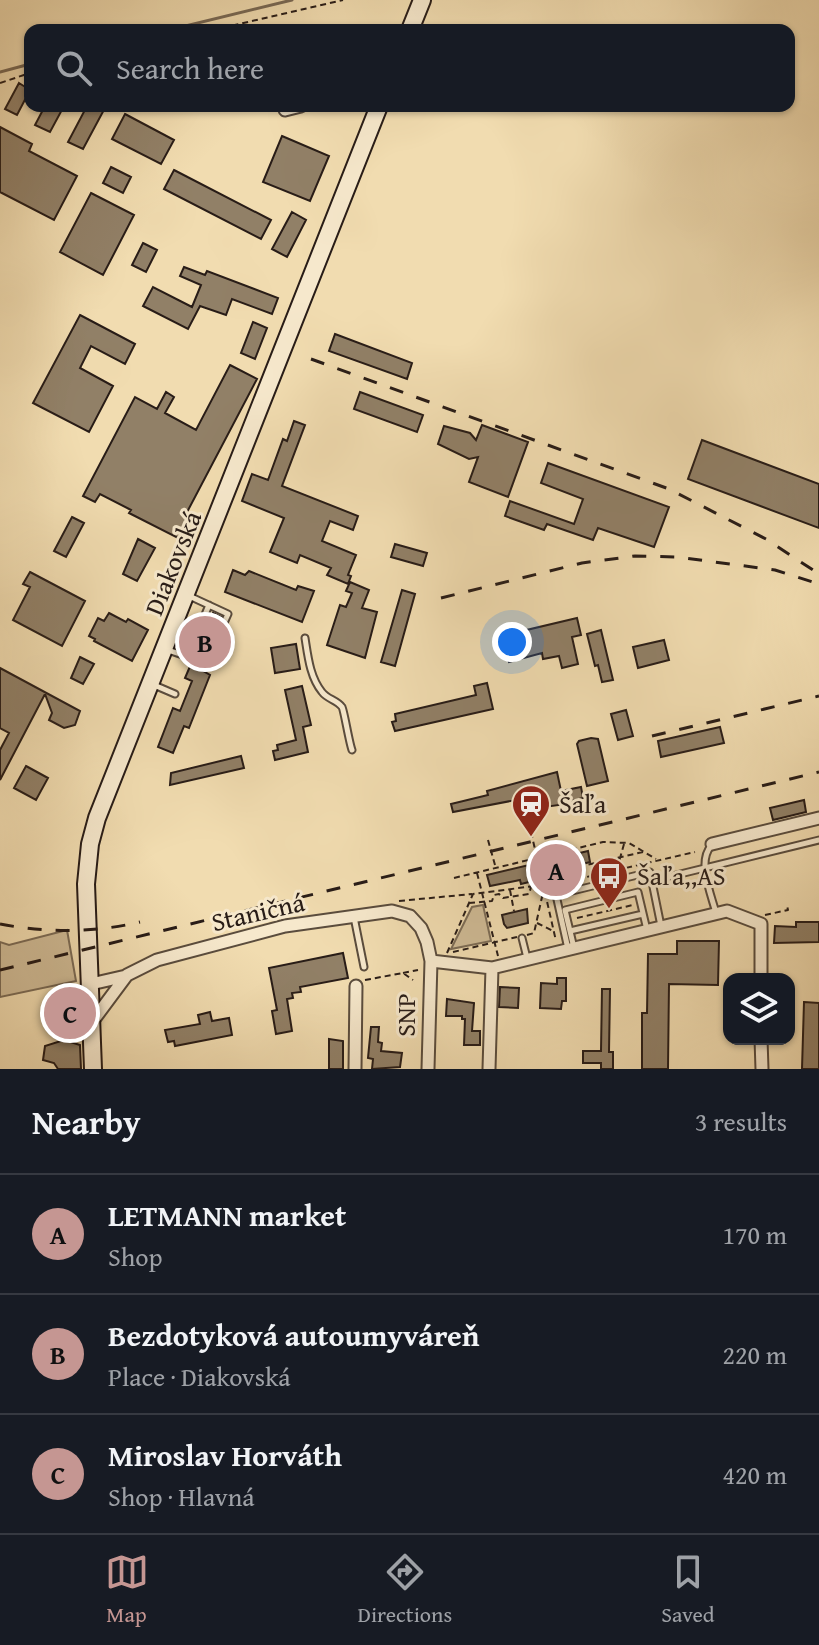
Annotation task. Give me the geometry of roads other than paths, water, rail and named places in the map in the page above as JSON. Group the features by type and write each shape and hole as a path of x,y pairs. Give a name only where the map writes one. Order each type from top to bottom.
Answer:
{"street":[{"path":"412,24 422,0"},
{"name":"Diakovská","path":"93,1069 86,884 90,844 97,818 377,112"},
{"path":"712,844 819,818"},
{"name":"Staničná","path":"91,984 127,975 157,960 285,926 392,911 410,916 421,928 431,961"},
{"path":"431,961 495,964 527,959 727,911 761,924 761,973"},
{"name":"SNP","path":"428,1069 428,980 431,961"},
{"path":"489,1069 495,964"},
{"name":"Staničná","path":"92,1022 127,975"},
{"path":"355,1069 356,986"},
{"path":"761,1045 762,1069"}],"lane":[{"path":"164,649 206,663 223,628 228,614 186,595"},
{"path":"187,657 209,605"},
{"path":"305,638 309,668 323,694 341,705 345,712 345,728 352,750"},
{"path":"151,684 175,694"},
{"path":"668,877 819,840"},
{"path":"712,844 706,851 705,868 716,914"},
{"path":"571,949 556,895 650,872 661,927"},
{"path":"571,949 565,910 577,906 638,892 647,931"},
{"path":"570,931 643,914"},
{"path":"354,915 364,967"},
{"path":"522,938 527,959"}],"waterway":[{"path":"194,24 292,0"},
{"path":"0,72 24,66"}],"railway":[{"path":"311,359 669,489 766,539 819,574"},
{"path":"441,598 582,563 635,556 677,557 775,570 819,584"},
{"path":"652,736 819,696"},
{"path":"0,970 819,772"},
{"path":"0,924 70,930 140,922"}],"place":[{"name":"Bezdotyková autoumyváreň","path":"205,642"},
{"name":"Šaľa","path":"531,838"},
{"name":"LETMANN market","path":"556,870"},
{"name":"Šaľa,,AS","path":"609,910"},
{"name":"Miroslav Horváth","path":"70,1013"}]}
